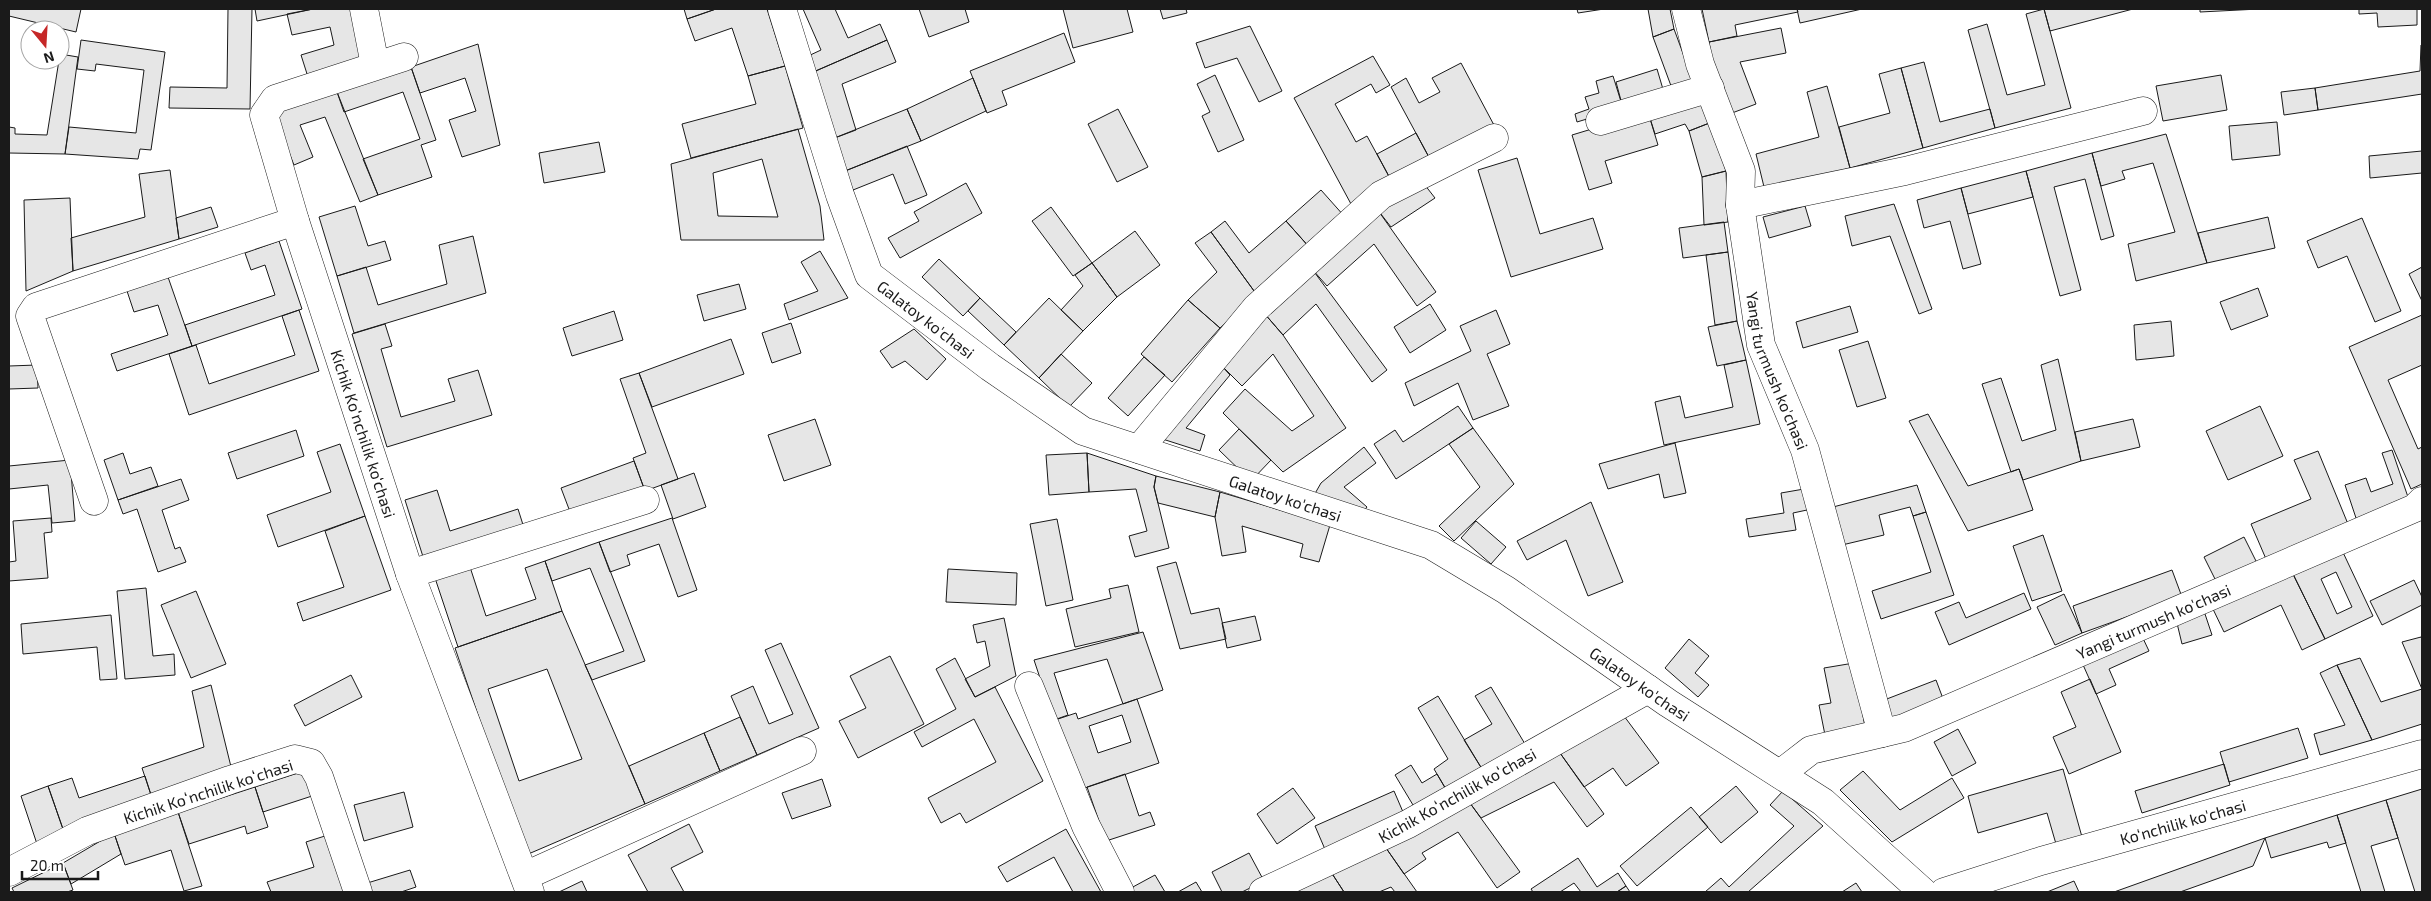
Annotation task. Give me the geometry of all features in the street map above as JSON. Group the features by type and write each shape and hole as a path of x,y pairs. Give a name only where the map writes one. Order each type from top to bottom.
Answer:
{"street":[{"path":"364,9 375,65"},
{"name":"Galatoy ko'chasi","path":"782,9 840,195 869,275 990,367 1083,431 1432,544 1506,590 1648,689 1823,802 1923,892"},
{"name":"Yangi turmush ko'chasi","path":"1686,9 1700,64 1741,171 1740,205 1761,346 1805,450 1882,733"},
{"name":"Kichik Ko‘nchilik ko‘chasi","path":"404,56 275,99 264,115 295,222 410,574 528,884"},
{"path":"1600,122 1710,88"},
{"path":"1740,205 1905,171 2143,111"},
{"path":"1139,449 1256,308 1380,195 1494,138"},
{"path":"94,501 30,316 36,307 295,222"},
{"path":"410,574 645,500"},
{"name":"Yangi turmush ko'chasi","path":"1780,774 1811,750 1904,728 2415,508 2422,502"},
{"path":"1029,686 1086,826 1120,892"},
{"name":"Kichik Koʻnchilik koʻchasi","path":"1263,892 1408,824 1648,689"},
{"path":"528,884 802,751"},
{"name":"Ko‘nchilik ko'chasi","path":"1944,892 2040,861 2422,754"},
{"name":"Kichik Koʻnchilik koʻchasi","path":"9,872 87,831 295,759 311,764 319,777 358,892"}],"building":[{"path":"9,9 81,9 76,32 70,31 70,20 26,20 9,16"},
{"path":"228,9 252,9 250,109 169,108 170,87 227,88"},
{"path":"255,9 313,9 257,21"},
{"path":"313,9 351,9 362,60 308,77 301,55 334,45 330,27 292,35 287,14"},
{"path":"684,9 716,9 687,19"},
{"path":"716,9 767,9 785,66 748,76 732,28 695,41 687,19"},
{"path":"803,9 835,9 848,38 880,24 887,40 811,73 806,57 821,50"},
{"path":"919,9 965,9 969,22 929,37"},
{"path":"1063,9 1127,9 1133,32 1073,48"},
{"path":"1160,9 1186,9 1187,13 1163,19"},
{"path":"1577,9 1604,9 1578,13"},
{"path":"1648,9 1670,9 1674,29 1653,37"},
{"path":"1702,9 1797,9 1798,12 1735,25 1737,36 1709,42"},
{"path":"1797,9 1862,9 1800,23"},
{"path":"2044,9 2071,108 1995,128 1968,30 1987,24 2007,95 2045,85 2026,14"},
{"path":"2044,9 2133,9 2050,31"},
{"path":"2200,9 2259,9 2200,12"},
{"path":"2359,9 2417,9 2417,25 2378,27 2377,13 2359,14"},
{"path":"1250,26 1282,91 1259,102 1237,58 1205,68 1196,43"},
{"path":"1781,28 1786,53 1740,62 1756,104 1732,113 1713,67 1709,42"},
{"path":"1674,29 1695,86 1674,94 1653,37"},
{"path":"1064,33 1075,62 1002,91 1007,105 987,113 970,71"},
{"path":"81,40 165,52 151,150 140,149 138,159 65,154 69,127 136,133 144,70 96,64 95,71 77,69"},
{"path":"887,40 896,62 842,84 856,130 832,139 811,73"},
{"path":"478,44 500,145 462,157 449,120 476,111 465,78 420,93 411,67"},
{"path":"2421,45 2422,94 2318,110 2315,88 2420,71"},
{"path":"70,56 78,57 65,154 9,153 9,127 15,128 15,134 47,135 57,70 70,70"},
{"path":"1373,56 1390,85 1376,93 1371,84 1335,104 1356,142 1367,136 1392,182 1351,204 1294,98"},
{"path":"1924,62 1940,122 1990,109 1995,128 1923,148 1901,68"},
{"path":"1461,63 1495,127 1431,161 1391,87 1406,78 1419,103 1440,92 1432,78"},
{"path":"785,66 803,128 691,158 682,124 756,104 748,76"},
{"path":"411,67 436,140 421,145 432,177 378,195 363,159 420,139 403,92 344,112 337,92"},
{"path":"1901,68 1923,148 1850,168 1839,127 1890,113 1879,74"},
{"path":"1657,69 1665,96 1623,108 1616,82"},
{"path":"1215,75 1244,140 1218,152 1202,116 1210,112 1197,84"},
{"path":"2221,75 2227,110 2163,121 2156,86"},
{"path":"1613,76 1623,108 1577,122 1575,114 1589,109 1585,97 1599,93 1596,81"},
{"path":"973,78 986,111 921,141 907,109"},
{"path":"1827,86 1850,168 1765,191 1756,154 1819,137 1807,92"},
{"path":"2315,88 2318,110 2284,115 2281,92"},
{"path":"337,92 378,195 360,202 325,117 300,125 313,157 294,165 273,113"},
{"path":"1700,96 1712,122 1689,131 1685,124 1655,134 1648,112"},
{"path":"907,109 921,141 845,171 832,139"},
{"path":"1118,109 1148,167 1117,182 1088,124"},
{"path":"1648,112 1658,145 1605,161 1612,183 1589,190 1572,135"},
{"path":"1712,122 1726,171 1702,177 1689,131"},
{"path":"2277,122 2280,155 2232,160 2229,126"},
{"path":"798,129 820,206 824,240 681,240 671,164","holes":["762,159 778,217 718,216 713,173"]},
{"path":"1416,133 1431,161 1392,182 1377,154"},
{"path":"2166,134 2207,263 2136,281 2128,244 2175,232 2153,163 2122,171 2125,179 2101,186 2092,153"},
{"path":"599,142 605,172 544,183 539,153"},
{"path":"907,146 927,195 905,204 893,174 853,190 845,171"},
{"path":"2422,151 2422,173 2370,178 2369,156"},
{"path":"2092,153 2114,236 2101,240 2085,179 2054,187 2081,290 2060,296 2026,171"},
{"path":"1517,158 1540,234 1593,218 1603,249 1511,277 1478,170"},
{"path":"170,170 179,239 73,271 71,238 145,217 139,174"},
{"path":"1726,171 1728,222 1704,225 1702,177"},
{"path":"2026,171 2033,197 1968,214 1961,188"},
{"path":"1421,180 1435,198 1391,227 1377,209"},
{"path":"966,183 982,213 900,258 888,238 919,221 914,212"},
{"path":"1961,188 1981,264 1963,269 1950,221 1924,228 1917,200"},
{"path":"1321,190 1345,217 1310,248 1286,221"},
{"path":"70,198 73,271 26,291 24,200"},
{"path":"1894,204 1932,309 1919,314 1890,236 1852,246 1845,216"},
{"path":"355,206 368,246 385,241 391,260 337,276 319,217"},
{"path":"1805,206 1811,226 1769,238 1763,217"},
{"path":"211,207 218,227 179,239 176,218"},
{"path":"1051,207 1092,263 1073,276 1032,221"},
{"path":"1377,209 1436,292 1417,306 1374,244 1327,286 1312,269"},
{"path":"2268,217 2275,248 2207,263 2198,233"},
{"path":"2362,218 2401,311 2375,322 2347,256 2318,268 2307,241"},
{"path":"1225,221 1249,253 1286,221 1310,248 1257,295 1211,232"},
{"path":"1724,222 1728,252 1683,258 1679,228"},
{"path":"1135,231 1160,265 1117,297 1092,263"},
{"path":"1211,232 1257,295 1220,328 1188,300 1217,272 1195,243"},
{"path":"473,236 486,293 354,333 337,276 366,267 378,305 447,284 439,245"},
{"path":"279,241 302,309 192,346 185,325 275,295 265,265 251,270 245,253"},
{"path":"820,251 848,298 789,320 784,304 818,291 801,262"},
{"path":"1728,252 1737,321 1715,325 1706,255"},
{"path":"939,259 980,298 963,316 922,277"},
{"path":"1092,263 1117,297 1083,331 1061,310 1083,286 1075,275"},
{"path":"2422,267 2422,301 2409,274"},
{"path":"1312,269 1387,370 1372,382 1316,304 1283,335 1264,313"},
{"path":"168,277 192,346 117,371 111,354 168,335 158,305 134,312 127,291"},
{"path":"739,284 746,309 704,321 697,295"},
{"path":"2258,288 2268,316 2231,330 2220,302"},
{"path":"980,298 1016,332 1004,345 968,311"},
{"path":"1049,298 1083,331 1039,378 1004,345"},
{"path":"1188,300 1220,328 1172,382 1141,354"},
{"path":"1430,304 1446,330 1410,353 1394,327"},
{"path":"1850,306 1858,332 1803,348 1796,322"},
{"path":"299,310 319,371 189,415 169,354 196,345 209,384 295,355 282,316"},
{"path":"1496,310 1510,344 1487,354 1509,406 1473,420 1458,383 1414,406 1405,383 1471,351 1460,326"},
{"path":"614,311 623,340 572,356 563,328"},
{"path":"1264,313 1283,335 1346,428 1283,472 1223,413 1245,389 1292,431 1314,416 1273,354 1242,386 1217,361"},
{"path":"2422,315 2422,365 2388,380 2418,449 2422,447 2422,484 2411,489 2349,347"},
{"path":"1737,321 1746,360 1717,366 1708,327"},
{"path":"2171,321 2174,356 2136,360 2134,325"},
{"path":"791,323 801,353 772,363 762,333"},
{"path":"385,324 392,346 381,349 401,417 455,401 448,379 478,370 492,415 387,447 352,334"},
{"path":"914,329 946,359 927,380 905,361 892,368 880,351"},
{"path":"731,339 744,374 652,407 639,373"},
{"path":"1868,341 1886,398 1857,407 1839,350"},
{"path":"1061,354 1092,383 1069,407 1039,378"},
{"path":"1144,357 1165,375 1128,416 1108,398"},
{"path":"2058,359 2081,461 2023,480 2019,469 2011,472 1982,384 2001,378 2022,441 2056,430 2041,365"},
{"path":"1746,360 1760,424 1664,445 1655,402 1680,396 1685,418 1733,407 1724,365"},
{"path":"1217,361 1230,375 1186,428 1205,435 1200,451 1153,436"},
{"path":"37,365 38,388 9,389 9,366"},
{"path":"639,373 678,479 645,491 633,458 646,453 620,379"},
{"path":"1458,406 1473,428 1396,479 1374,444 1395,430 1403,442"},
{"path":"2260,406 2283,456 2228,480 2206,431"},
{"path":"1928,414 1968,486 2019,469 2033,510 1968,531 1909,421"},
{"path":"815,419 831,465 784,481 768,435"},
{"path":"2133,419 2140,447 2081,461 2075,432"},
{"path":"1473,428 1514,484 1454,541 1439,526 1480,487 1449,444"},
{"path":"1239,429 1271,460 1251,481 1219,450"},
{"path":"296,430 304,456 237,479 228,453"},
{"path":"1675,443 1686,493 1664,498 1659,474 1608,489 1599,464"},
{"path":"340,444 365,516 278,547 267,515 331,492 317,452"},
{"path":"1364,447 1376,463 1344,487 1367,507 1360,516 1313,497 1321,483"},
{"path":"2392,450 2410,503 2357,521 2345,485 2366,478 2371,492 2393,484 2382,453"},
{"path":"2318,451 2348,524 2266,559 2251,524 2311,499 2294,460"},
{"path":"123,453 130,474 151,467 158,486 118,500 104,460"},
{"path":"1087,453 1156,476 1154,487 1169,548 1135,557 1129,536 1147,531 1136,489 1089,492"},
{"path":"1087,453 1089,492 1049,495 1046,455"},
{"path":"70,460 75,521 52,523 48,485 9,489 9,466"},
{"path":"634,461 645,491 572,517 561,488"},
{"path":"694,473 706,507 673,519 661,485"},
{"path":"1156,476 1220,492 1215,517 1158,503 1154,487"},
{"path":"181,479 189,500 162,510 175,549 180,547 186,562 158,572 137,509 123,514 118,500"},
{"path":"1917,485 1926,512 1913,516 1910,507 1879,515 1884,535 1842,545 1833,507"},
{"path":"1804,489 1807,510 1793,513 1796,530 1749,537 1746,519 1784,513 1781,493"},
{"path":"437,490 450,531 518,509 525,531 425,563 405,500"},
{"path":"1220,492 1330,525 1319,562 1300,557 1303,544 1242,526 1246,552 1222,556 1215,517"},
{"path":"1591,502 1623,582 1588,596 1566,540 1527,560 1517,541"},
{"path":"1926,512 1954,595 1881,619 1872,591 1931,572 1913,516"},
{"path":"365,516 391,590 303,621 297,603 344,587 325,531"},
{"path":"51,518 52,532 44,533 48,578 9,581 9,562 16,561 13,521"},
{"path":"672,518 697,590 678,597 659,544 627,555 630,565 610,572 599,542"},
{"path":"1057,519 1073,600 1046,606 1030,524"},
{"path":"1476,521 1506,547 1491,564 1461,538"},
{"path":"2043,535 2062,591 2032,601 2013,546"},
{"path":"2244,537 2258,565 2218,585 2204,557"},
{"path":"599,542 645,661 592,680 585,665 624,651 590,568 552,581 545,561"},
{"path":"2340,546 2373,616 2325,639 2291,570","holes":["2336,572 2352,607 2337,614 2321,579"]},
{"path":"545,561 562,611 458,647 435,578 470,567 486,616 536,599 525,568"},
{"path":"1176,562 1191,614 1219,608 1226,639 1180,649 1157,567"},
{"path":"948,569 1017,573 1016,605 946,602"},
{"path":"2172,570 2182,597 2082,633 2073,606"},
{"path":"2291,570 2325,639 2302,650 2281,605 2224,632 2212,607"},
{"path":"2414,580 2422,597 2422,605 2382,625 2370,601"},
{"path":"1128,585 1139,632 1075,647 1066,609 1111,598 1109,589"},
{"path":"146,588 153,656 174,654 175,675 125,679 117,591"},
{"path":"196,591 226,664 191,678 161,605"},
{"path":"2024,593 2031,609 1949,645 1935,612 1959,602 1966,618"},
{"path":"2064,594 2082,633 2055,645 2037,607"},
{"path":"562,611 645,804 526,855 455,648","holes":["547,669 582,759 519,781 488,689"]},
{"path":"2204,611 2212,635 2182,644 2176,619"},
{"path":"111,615 117,679 100,680 97,647 23,654 21,624"},
{"path":"1255,616 1261,640 1227,648 1222,623"},
{"path":"1004,618 1016,676 975,697 965,679 990,666 985,641 977,643 973,625"},
{"path":"1143,632 1163,690 1123,704 1107,659 1054,673 1068,715 1054,720 1034,660"},
{"path":"2140,632 2149,651 2109,669 2116,685 2096,694 2080,658"},
{"path":"2421,637 2422,640 2422,689 2402,642"},
{"path":"1689,639 1709,656 1695,673 1709,685 1698,697 1665,668"},
{"path":"781,643 819,728 757,755 731,696 753,686 769,724 793,714 765,650"},
{"path":"890,656 924,724 858,758 839,721 866,708 850,676"},
{"path":"955,658 975,697 995,687 1043,781 966,823 960,813 941,823 928,798 996,762 974,719 922,747 914,732 956,709 936,669"},
{"path":"2360,658 2381,702 2422,689 2422,724 2372,740 2337,665"},
{"path":"1854,663 1865,727 1825,735 1819,705 1831,703 1824,668"},
{"path":"2337,665 2372,740 2320,755 2314,734 2345,725 2320,673"},
{"path":"351,675 362,697 305,726 294,705"},
{"path":"2090,679 2121,752 2069,774 2053,737 2076,727 2061,692"},
{"path":"1936,680 1945,704 1889,726 1879,702"},
{"path":"211,685 233,775 153,801 142,768 204,747 192,691"},
{"path":"1491,687 1525,744 1482,769 1464,740 1492,724 1475,696"},
{"path":"1438,696 1482,769 1447,791 1434,769 1448,759 1418,708"},
{"path":"1137,699 1159,763 1076,791 1052,721 1076,713 1078,719","holes":["1122,715 1131,742 1098,753 1089,726"]},
{"path":"1624,716 1659,763 1626,786 1613,768 1584,787 1560,753"},
{"path":"740,717 757,755 720,771 704,733"},
{"path":"2298,728 2308,758 2229,782 2220,752"},
{"path":"1958,729 1976,763 1952,776 1934,742"},
{"path":"704,733 720,771 645,804 629,766"},
{"path":"1560,753 1604,814 1587,827 1554,782 1481,818 1467,799"},
{"path":"2224,764 2230,785 2142,813 2135,791"},
{"path":"1411,765 1422,783 1437,774 1447,791 1416,810 1395,775"},
{"path":"2063,769 2082,837 2056,844 2047,813 1978,833 1968,796"},
{"path":"304,771 312,796 263,812 255,787"},
{"path":"1863,771 1900,810 1952,778 1964,798 1892,842 1840,790"},
{"path":"1125,774 1139,816 1150,812 1155,825 1106,841 1087,787"},
{"path":"145,776 153,801 64,832 48,786 72,778 79,798"},
{"path":"822,779 831,806 792,819 782,793"},
{"path":"48,786 64,832 38,847 21,796"},
{"path":"1736,786 1758,812 1721,843 1699,817"},
{"path":"255,787 268,827 247,834 245,826 189,844 178,812"},
{"path":"1293,788 1315,818 1277,844 1257,814"},
{"path":"2422,789 2422,892 2415,892 2386,800"},
{"path":"1394,791 1406,819 1327,854 1315,826"},
{"path":"1783,791 1823,826 1748,892 1705,892 1721,878 1729,887 1794,826 1770,805"},
{"path":"404,792 413,827 364,841 354,805"},
{"path":"1467,799 1520,872 1497,888 1458,832 1422,853 1426,859 1404,874 1386,848"},
{"path":"2386,800 2398,838 2371,846 2385,892 2361,892 2337,815"},
{"path":"1691,807 1708,827 1637,886 1620,866"},
{"path":"178,812 202,886 184,891 171,850 125,865 114,833"},
{"path":"2337,815 2346,843 2329,848 2327,842 2271,858 2265,838"},
{"path":"689,824 703,852 671,868 684,892 648,892 628,855"},
{"path":"1066,829 1101,892 1073,892 1054,857 1007,882 998,867"},
{"path":"114,833 121,854 71,884 63,863"},
{"path":"328,835 346,892 271,892 267,882 314,867 306,842"},
{"path":"2265,838 2253,866 2180,892 2114,892"},
{"path":"1386,848 1417,892 1395,892 1391,887 1379,892 1344,892 1331,872"},
{"path":"1249,853 1264,881 1242,892 1222,892 1212,872"},
{"path":"1578,858 1597,887 1618,873 1626,886 1617,892 1581,892 1574,883 1560,892 1533,892 1531,889"},
{"path":"63,863 73,890 67,892 14,892 12,888"},
{"path":"410,870 416,887 401,892 366,892 364,884"},
{"path":"1331,872 1344,892 1285,892"},
{"path":"1155,875 1165,892 1133,892 1131,888"},
{"path":"582,881 587,892 559,892"},
{"path":"2074,881 2079,892 2047,892"},
{"path":"1196,882 1202,892 1178,892"},
{"path":"1856,883 1862,892 1842,892"},
{"path":"1626,886 1630,892 1617,892"}]}
